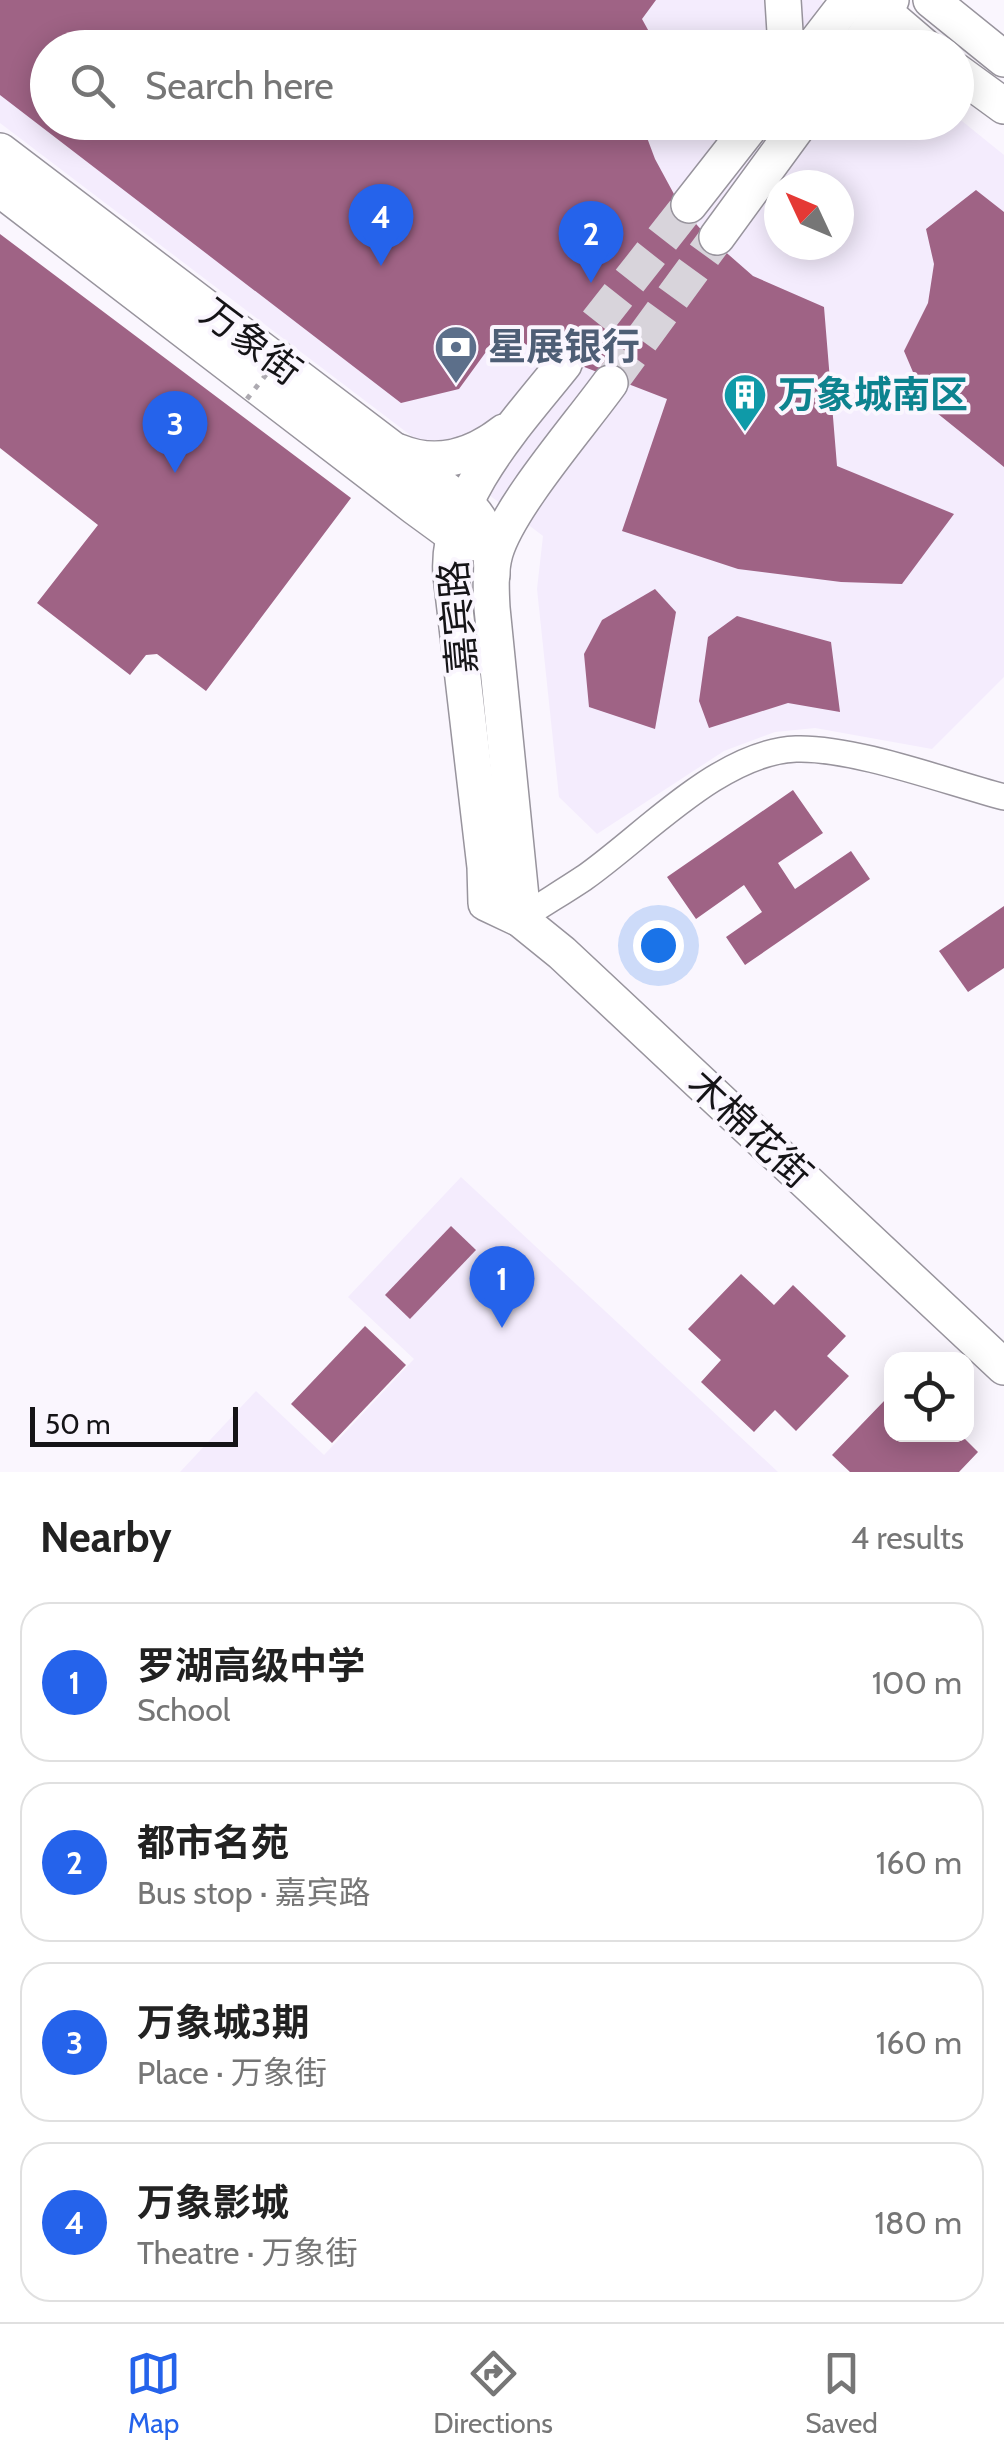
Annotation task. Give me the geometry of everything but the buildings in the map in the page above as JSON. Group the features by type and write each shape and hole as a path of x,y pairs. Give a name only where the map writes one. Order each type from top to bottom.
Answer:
{"street":[{"path":"783,0 785,30"},
{"path":"932,0 969,30"},
{"path":"836,30 873,3"},
{"path":"863,30 873,3"},
{"path":"873,3 905,30"},
{"path":"974,34 1004,59"},
{"path":"974,84 1004,107"},
{"path":"974,98 1004,107"},
{"path":"690,205 740,140"},
{"path":"717,237 788,140"},
{"name":"万象街","path":"0,150 386,444 458,518"},
{"name":"万象街","path":"0,189 458,518 477,515 493,553"},
{"path":"458,518 536,399 564,364"},
{"name":"嘉宾路","path":"520,919 492,608 493,553 522,503 610,383"},
{"path":"386,444 426,460 460,456 492,441 536,399"},
{"name":"嘉宾路","path":"458,518 451,575 486,903"},
{"path":"520,919 584,878 723,774 772,753 796,749 848,754 1004,798"},
{"name":"木棉花街","path":"486,903 520,919 562,953 1004,1367"}],"path":[{"path":"247,399 290,344"}],"shaded area":[{"path":"0,0 821,0 856,30 30,30 30,140 974,140 974,131 1004,155 1004,677 932,749 815,728 775,732 724,751 597,834 559,797 537,589 543,536 0,123"},
{"path":"461,1177 778,1472 180,1472 256,1391 324,1455 414,1359 348,1297"}],"tunnel":[{"path":"564,364 689,205"},
{"path":"610,383 717,237"}],"place":[{"name":"万象影城","path":"381,266"},
{"name":"都市名苑","path":"591,283"},
{"name":"星展银行","path":"456,385"},
{"name":"万象城南区","path":"745,433"},
{"name":"万象城3期","path":"175,473"},
{"name":"罗湖高级中学","path":"502,1328"}]}
